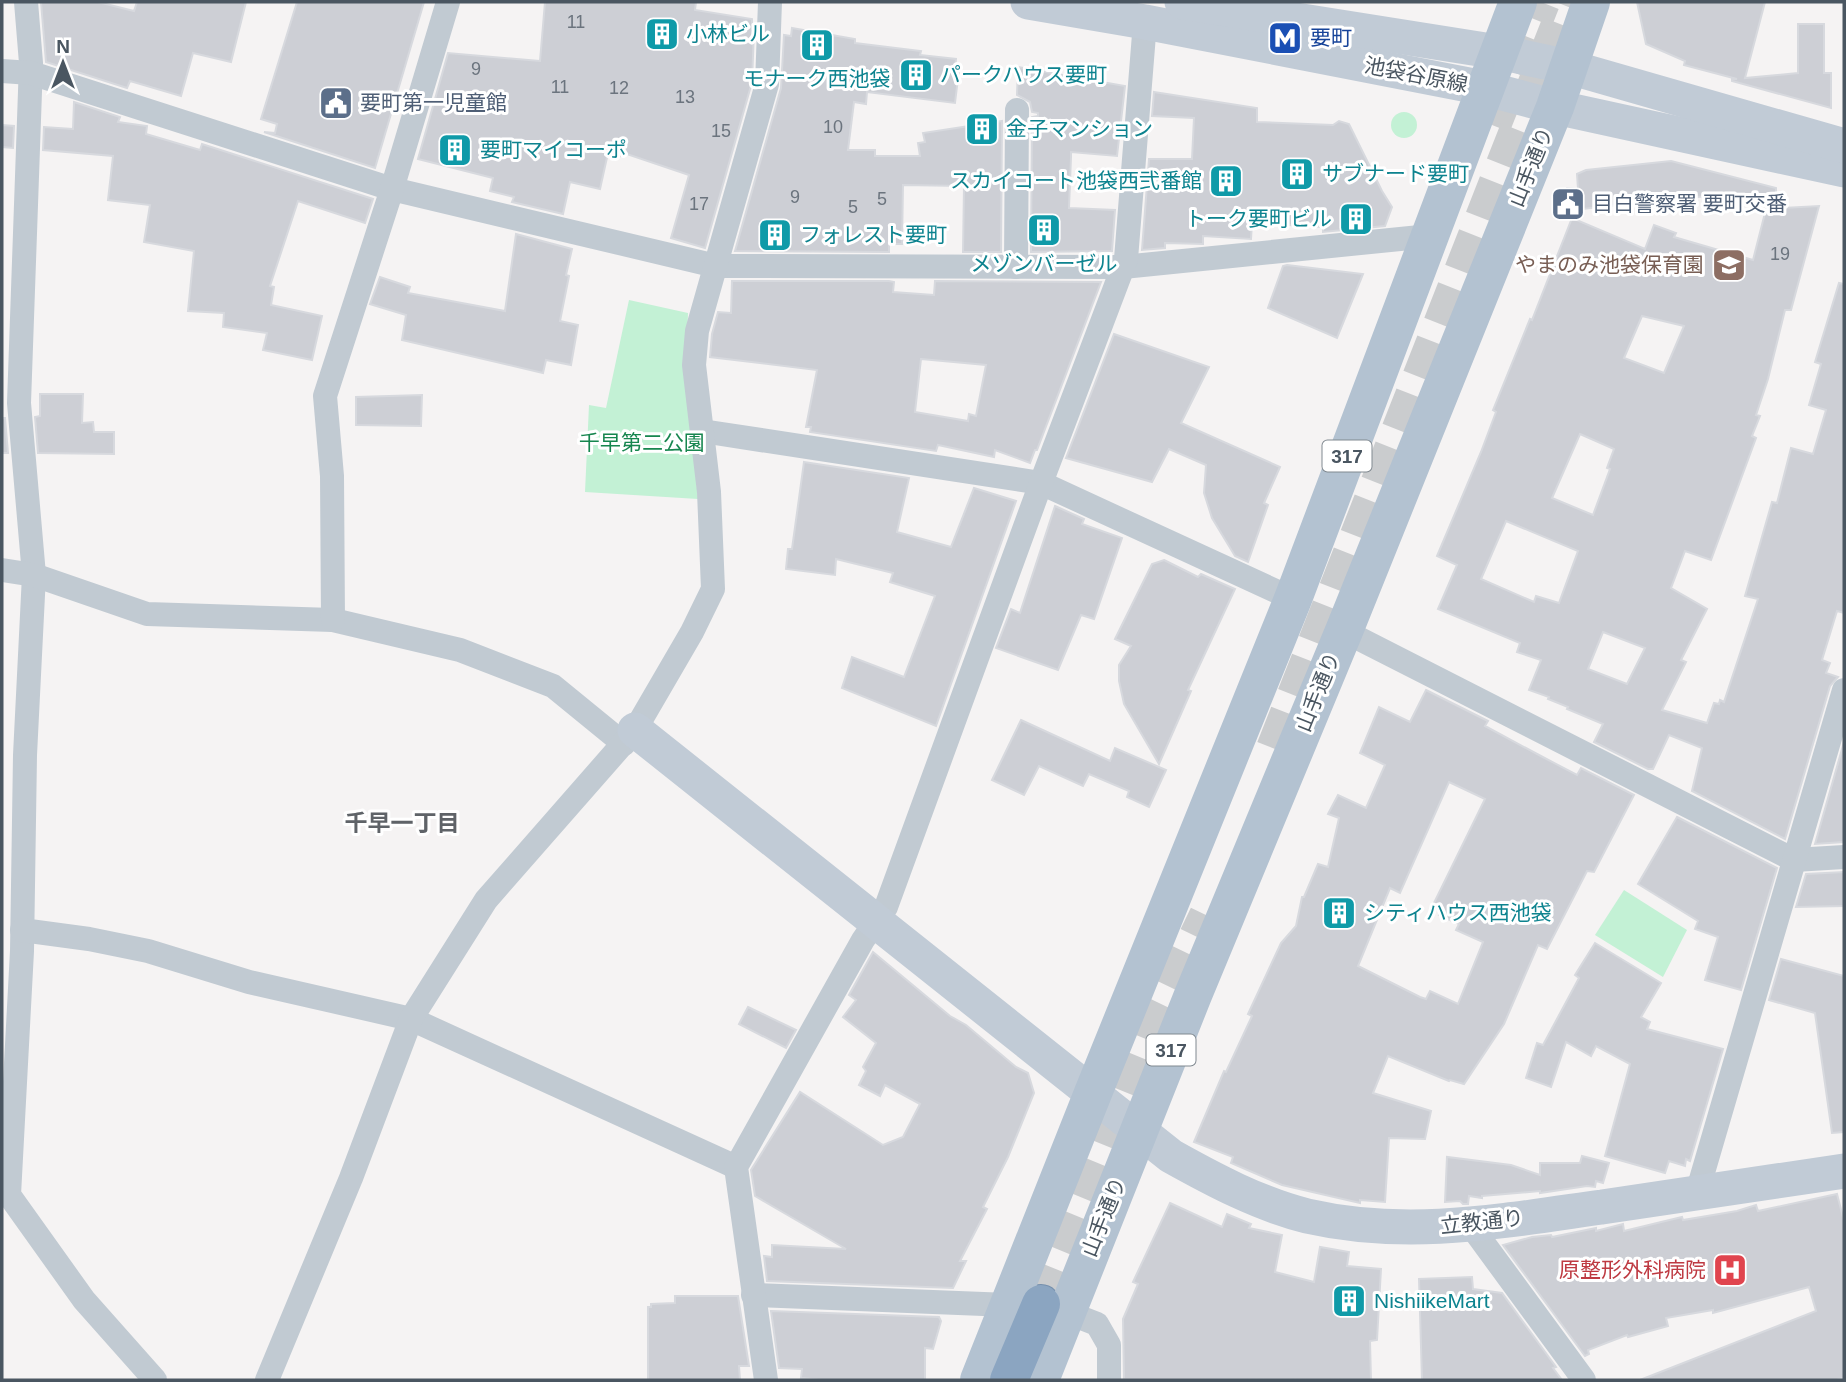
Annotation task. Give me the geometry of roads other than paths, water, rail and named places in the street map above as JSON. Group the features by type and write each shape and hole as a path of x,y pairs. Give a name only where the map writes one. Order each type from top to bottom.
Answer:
{"highway":[{"path":"1009,1380 1039,1307"}],"main road":[{"name":"山手通り","path":"1040,1380 1039,1307 1093,1093 1293,600 1518,2"},
{"name":"山手通り","path":"979,1380 1039,1307 1139,1130 1555,107 1591,2"},
{"path":"1142,970 1193,995"}],"street":[{"path":"26,2 31,72 13,222 10,404 34,575 25,755 22,941 7,1133 9,1195 83,1300 155,1380"},
{"path":"332,620 332,476 326,396 448,2"},
{"path":"267,1380 351,1178 411,1019 486,900 629,737 692,632 713,589 709,492 694,365 697,331 767,84 770,2"},
{"name":"池袋谷原線","path":"1028,2 1485,88 1555,107 1844,170"},
{"name":"池袋谷原線","path":"1182,2 1498,52 1569,67 1844,146"},
{"path":"766,1380 736,1167 863,940 877,923 891,894 1126,259 1145,22"},
{"path":"2,71 31,72 392,189 716,266 1122,267 1430,236"},
{"path":"1016,267 1017,110"},
{"path":"702,431 1041,483 1293,600"},
{"path":"2,570 34,575 147,614 332,620 460,650 553,686 629,737"},
{"path":"1344,631 1794,860 1844,857"},
{"path":"1697,1193 1844,690"},
{"name":"立教通り","path":"629,737 877,923 1171,1156 1219,1183 1275,1206 1348,1223 1405,1229 1471,1226 1844,1171"},
{"path":"22,941 89,939 148,951 249,982 411,1019 736,1167"},
{"path":"1471,1226 1584,1380"},
{"path":"753,1295 1039,1307 1097,1324 1109,1345 1109,1380"}],"tunnel":[{"path":"1492,125 1541,2"},
{"path":"1275,749 1569,2"},
{"path":"1041,1304 1152,1032 1208,916"}],"place":[{"name":"小林ビル","path":"662,34"},
{"name":"要町","path":"1285,38"},
{"name":"モナーク西池袋","path":"817,45"},
{"name":"パークハウス要町","path":"916,75"},
{"name":"要町第一児童館","path":"336,103"},
{"name":"金子マンション","path":"982,129"},
{"name":"要町マイコーポ","path":"455,150"},
{"name":"サブナード要町","path":"1297,174"},
{"name":"スカイコート池袋西弐番館","path":"1226,181"},
{"name":"目白警察署 要町交番","path":"1568,204"},
{"name":"トーク要町ビル","path":"1356,219"},
{"name":"メゾンバーゼル","path":"1044,230"},
{"name":"フォレスト要町","path":"775,235"},
{"name":"やまのみ池袋保育園","path":"1729,265"},
{"name":"シティハウス西池袋","path":"1339,913"},
{"name":"原整形外科病院","path":"1730,1270"},
{"name":"NishiikeMart","path":"1349,1301"}],"district":[{"name":"千早一丁目","path":"402,823"}],"park label":[{"name":"千早第二公園","path":"642,443"}]}
